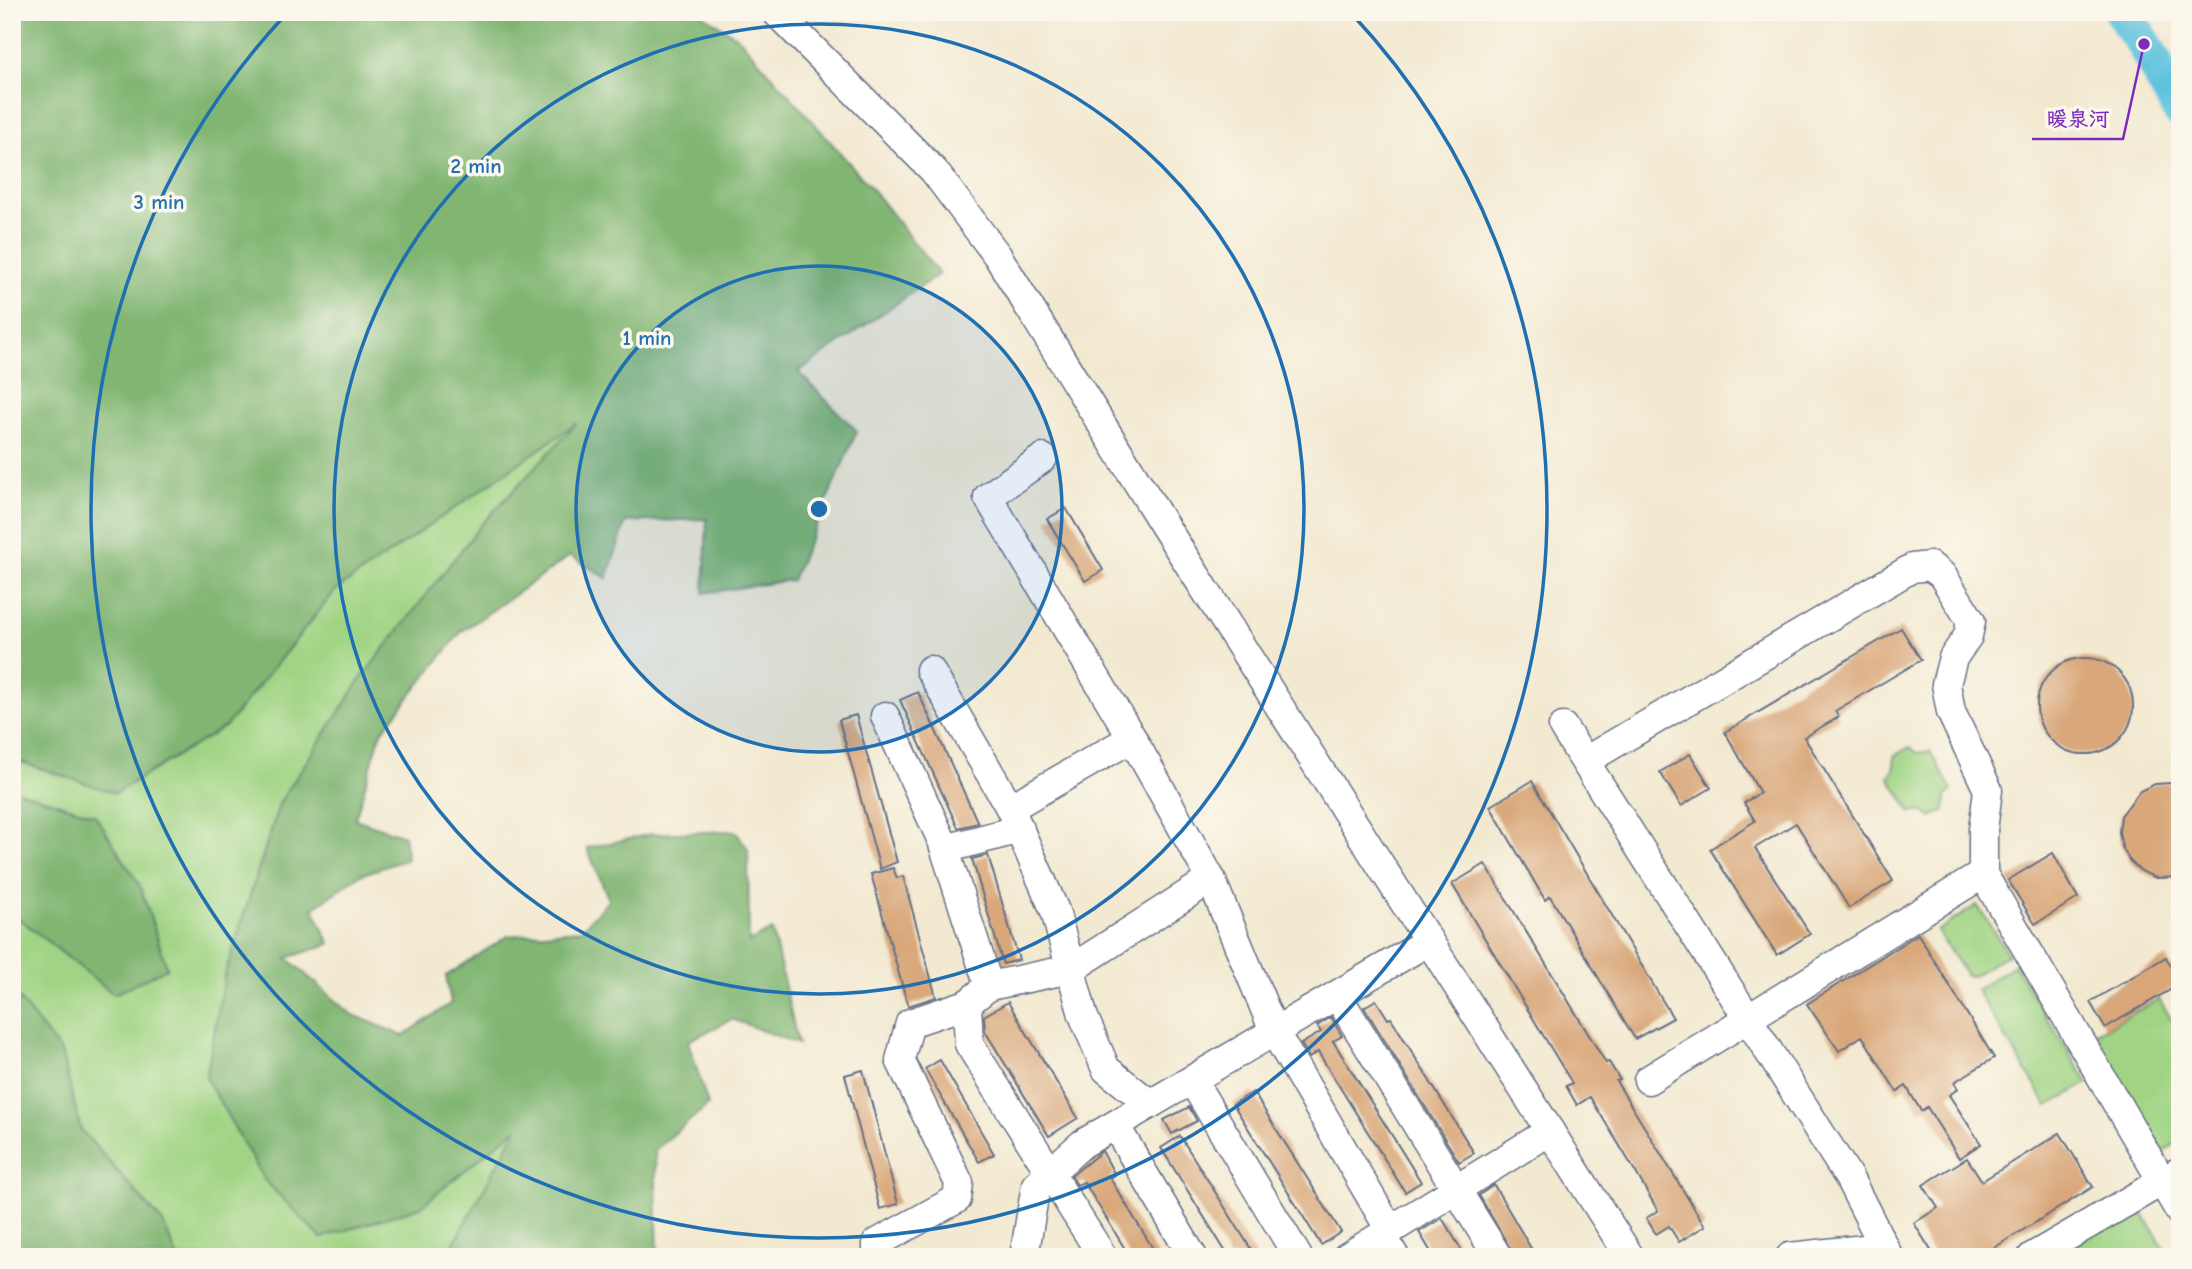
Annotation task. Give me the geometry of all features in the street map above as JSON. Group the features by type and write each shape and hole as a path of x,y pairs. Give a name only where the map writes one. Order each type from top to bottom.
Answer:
{"street":[{"path":"776,12 934,171 997,255 1162,522 1630,1257"},
{"path":"1043,458 988,497 1132,738 1211,879 1274,1031 1389,1241"},
{"path":"1585,761 1912,568 1930,566 1942,575 1971,621 1968,636 1953,658 1945,684 1951,712 1988,790 1983,830 1983,874 2171,1176 2180,1212"},
{"path":"930,670 1015,819 1055,911 1083,1015 1106,1069 1150,1104"},
{"path":"885,716 945,849 989,986"},
{"path":"1563,727 1849,1178 1886,1252 1790,1257"},
{"path":"945,849 1015,819 1132,738"},
{"path":"1648,1080 1983,874"},
{"path":"877,1257 877,1242 957,1199 959,1183 901,1060 910,1023 967,1004 989,986 1071,969 1211,879"},
{"path":"1024,1257 1035,1185 1082,1144 1429,941"},
{"path":"1337,995 1498,1257"},
{"path":"967,1004 969,1044 1103,1257"},
{"path":"1192,1080 1297,1257"},
{"path":"1115,1125 1193,1257"},
{"path":"1347,1257 1389,1241 1455,1189 1550,1131"},
{"path":"2032,1257 2171,1176"}],"green space":[{"path":"12,12 699,12 740,39 870,187 939,274 798,372 857,431 792,580 704,593 707,519 626,522 607,578 570,556 461,632 381,733 355,819 404,836 407,859 360,875 313,908 330,944 287,958 351,1014 403,1036 451,1003 446,976 508,936 581,930 609,900 587,848 652,834 735,831 748,849 749,942 772,930 798,1044 732,1019 688,1041 708,1105 655,1150 658,1257 446,1257 518,1127 420,1207 321,1238 265,1181 206,1078 225,975 280,802 363,676 481,525 577,423 335,591 226,726 115,793 12,759"},
{"path":"582,419 481,525 363,676 280,802 225,974 206,1077 265,1181 420,1207 520,1125 446,1257 177,1257 163,1223 81,1130 61,1052 12,990 12,913 114,994 167,967 140,886 95,815 12,789 12,759 116,793 226,726 335,591"},
{"path":"1910,747 1917,753 1930,751 1952,790 1946,796 1945,810 1931,817 1923,812 1911,812 1889,777 1895,768 1894,756"},
{"path":"12,789 95,815 140,886 167,968 114,994 12,913"},
{"path":"1977,905 2008,954 1973,976 1966,975 1937,931"},
{"path":"2014,965 2088,1083 2048,1106 1976,990"},
{"path":"12,990 61,1052 81,1130 163,1223 177,1257 12,1257"},
{"path":"2159,999 2177,1029 2180,1027 2180,1141 2162,1152 2091,1036"},
{"path":"2138,1205 2169,1257 2050,1257"}],"building":[{"path":"1066,508 1103,570 1085,581 1047,519"},
{"path":"1901,628 1921,660 1835,711 1839,717 1804,737 1893,881 1849,908 1796,823 1755,848 1810,934 1777,955 1710,849 1755,821 1744,803 1760,793 1725,732"},
{"path":"2085,658 2103,662 2119,672 2129,688 2133,706 2129,724 2119,740 2103,750 2085,754 2067,750 2051,740 2041,724 2037,706 2041,688 2051,672 2067,662"},
{"path":"918,692 978,823 958,828 900,700"},
{"path":"856,715 897,862 880,869 839,720"},
{"path":"1690,754 1711,788 1681,806 1660,772"},
{"path":"1532,781 1673,1018 1635,1039 1550,896 1545,900 1490,806"},
{"path":"2155,784 2180,785 2180,877 2156,878 2141,871 2130,861 2122,847 2119,832 2121,816 2140,791"},
{"path":"2053,853 2078,898 2035,924 2008,880"},
{"path":"988,855 1019,960 1003,964 972,859"},
{"path":"1485,864 1606,1063 1609,1062 1620,1080 1616,1081 1705,1226 1679,1242 1669,1226 1656,1234 1646,1218 1658,1211 1635,1171 1590,1097 1577,1105 1566,1086 1572,1083 1452,884"},
{"path":"893,868 897,878 903,876 936,997 908,1006 871,874"},
{"path":"1918,934 1994,1058 1954,1082 1958,1089 1949,1095 1981,1144 1959,1158 1927,1107 1921,1111 1906,1086 1897,1092 1862,1036 1839,1051 1807,1004"},
{"path":"2166,957 2180,984 2105,1028 2090,1002"},
{"path":"1376,1000 1388,1019 1391,1018 1474,1153 1459,1162 1364,1007"},
{"path":"1008,1002 1078,1118 1049,1136 985,1031 984,1016"},
{"path":"1331,1017 1342,1036 1333,1041 1421,1182 1405,1192 1318,1052 1309,1058 1301,1044 1321,1032 1317,1026"},
{"path":"940,1060 994,1154 979,1162 925,1069"},
{"path":"863,1070 898,1204 880,1209 845,1075"},
{"path":"1253,1092 1341,1232 1321,1245 1233,1104"},
{"path":"1189,1107 1197,1121 1172,1134 1164,1120"},
{"path":"2060,1133 2093,1187 1979,1257 1935,1257 1914,1223 1938,1208 1923,1185 1967,1158 1982,1181"},
{"path":"1180,1136 1256,1257 1229,1257 1161,1148"},
{"path":"1102,1151 1115,1175 1110,1178 1158,1257 1130,1257 1084,1182 1077,1185 1071,1176"},
{"path":"1494,1185 1536,1257 1515,1257 1479,1195"},
{"path":"1442,1218 1466,1257 1434,1257 1419,1232"}],"waterway":[{"path":"2122,12 2144,44 2180,110"}],"place":[{"name":"暖泉河","path":"2144,44"}]}
